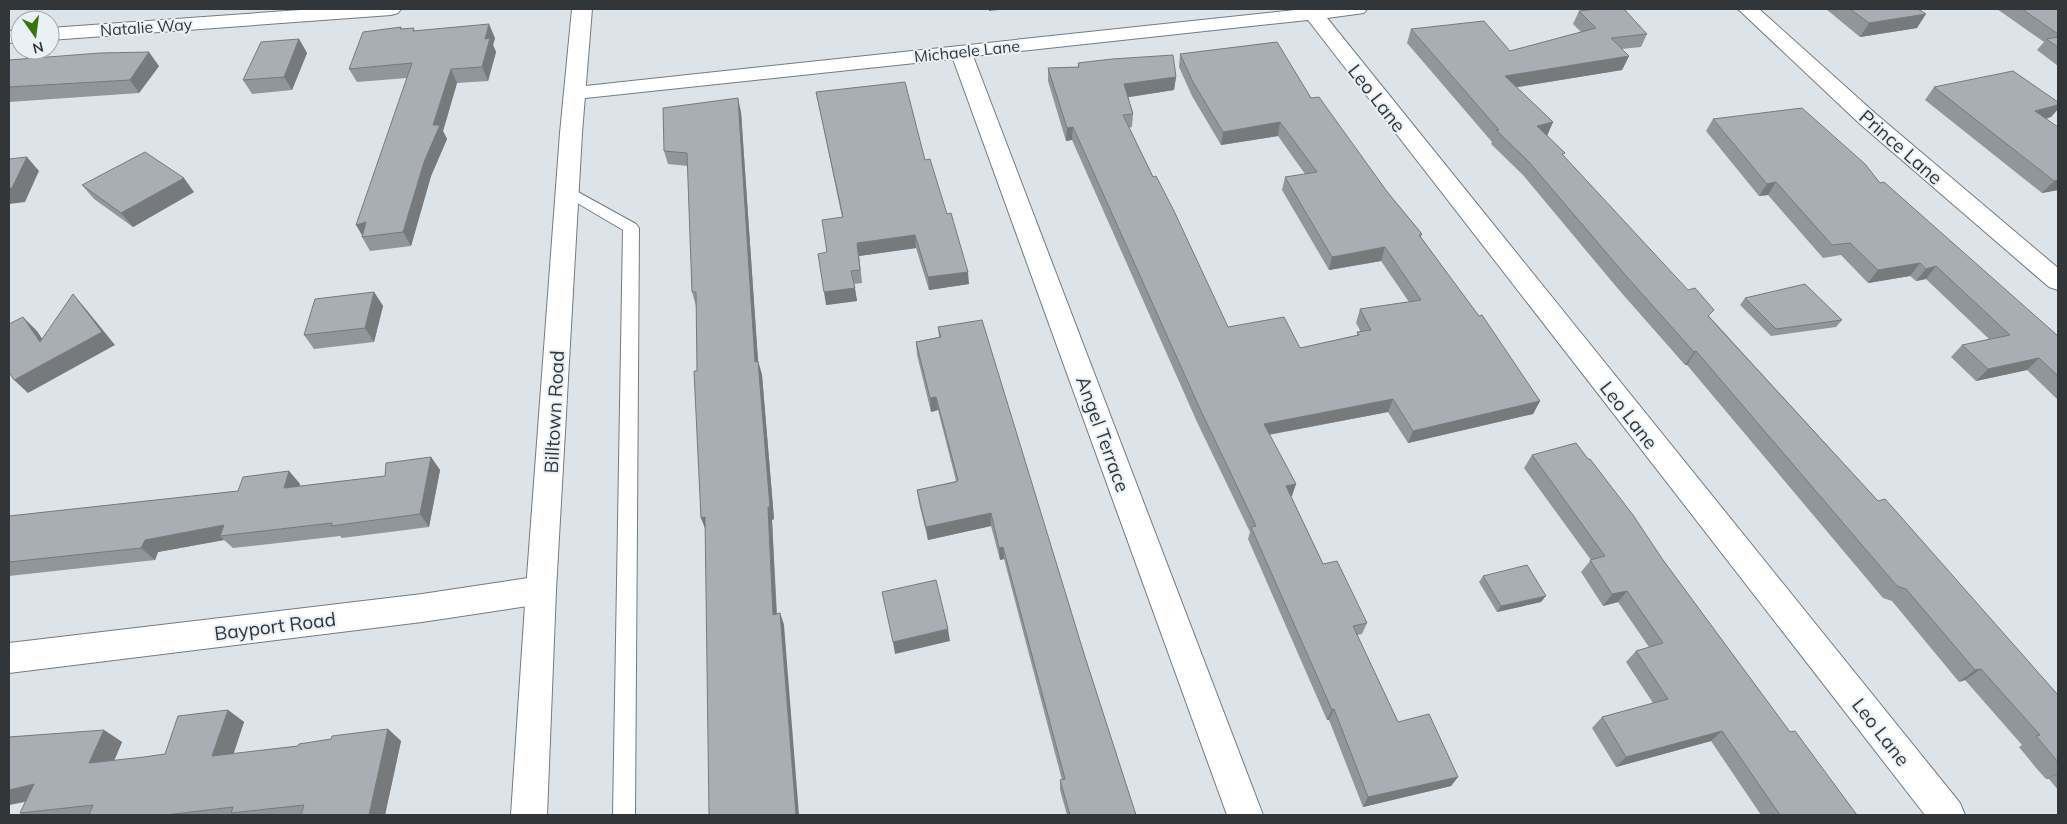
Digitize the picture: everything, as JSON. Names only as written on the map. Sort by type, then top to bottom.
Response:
[{"type":"street","name":"Natalie Way","points":[[60,33],[391,9]]},
{"type":"street","name":"Billtown Road","points":[[528,815],[567,191],[582,9]]},
{"type":"street","name":"Michaele Lane","points":[[576,93],[1357,9]]},
{"type":"street","name":"Prince Lane","points":[[1748,9],[1868,119],[2058,281]]},
{"type":"street","name":"Leo Lane","points":[[1313,14],[1946,815]]},
{"type":"street","name":"Angel Terrace","points":[[962,52],[1245,815]]},
{"type":"street","name":"Bayport Road","points":[[9,658],[422,608],[541,590]]},
{"type":"lane","points":[[567,191],[630,228],[624,815]]},
{"type":"building","points":[[1624,9],[1647,34],[1611,38],[1629,56],[1505,76],[1553,122],[1537,126],[1565,153],[1562,154],[1688,290],[1695,288],[1714,310],[1708,316],[1878,501],[1885,499],[2058,695],[2058,762],[2036,736],[2040,735],[1981,669],[1975,670],[1906,589],[1897,586],[1696,351],[1694,352],[1627,277],[1529,162],[1496,130],[1499,130],[1411,29],[1484,21],[1510,51],[1596,28],[1579,11]]},
{"type":"building","points":[[1850,9],[1918,9],[1926,14],[1869,23]]},
{"type":"building","points":[[2022,9],[2058,9],[2058,34]]},
{"type":"building","points":[[489,24],[485,39],[490,38],[482,67],[451,69],[433,125],[440,125],[424,162],[403,232],[362,237],[366,222],[356,225],[412,63],[349,69],[363,32],[401,27],[400,29],[414,28],[413,31]]},
{"type":"building","points":[[2058,37],[2058,47],[2046,39]]},
{"type":"building","points":[[299,39],[284,77],[243,80],[261,42]]},
{"type":"building","points":[[1277,42],[1311,98],[1319,97],[1388,193],[1422,234],[1419,235],[1479,316],[1482,315],[1540,401],[1413,431],[1393,399],[1264,424],[1296,484],[1286,486],[1323,564],[1337,561],[1367,623],[1353,626],[1398,722],[1429,714],[1458,777],[1368,797],[1334,709],[1332,710],[1251,527],[1256,526],[1200,409],[1073,127],[1067,128],[1048,68],[1079,67],[1078,63],[1112,59],[1173,55],[1176,77],[1124,84],[1133,114],[1123,115],[1153,177],[1156,176],[1174,211],[1228,327],[1284,317],[1300,348],[1359,335],[1357,332],[1371,330],[1360,309],[1421,300],[1385,247],[1332,257],[1285,177],[1317,172],[1280,122],[1223,132],[1193,82],[1180,54]]},
{"type":"building","points":[[149,52],[130,80],[9,87],[9,60],[60,60],[60,56]]},
{"type":"building","points":[[2013,71],[2058,102],[2058,105],[2035,111],[2058,127],[2058,180],[2054,181],[1934,87]]},
{"type":"building","points":[[905,82],[925,160],[930,159],[947,214],[951,213],[968,272],[928,277],[915,235],[857,243],[860,270],[851,271],[855,288],[824,292],[818,254],[827,252],[822,220],[843,217],[816,92]]},
{"type":"building","points":[[738,98],[755,362],[758,361],[770,507],[768,507],[773,615],[780,613],[796,815],[709,815],[705,517],[701,518],[694,371],[697,371],[696,292],[692,292],[687,153],[664,151],[663,108]]},
{"type":"building","points":[[1802,108],[1865,164],[1880,183],[1884,182],[2058,336],[2058,376],[2039,358],[1988,369],[1962,345],[2010,335],[1936,266],[1926,269],[1920,263],[1878,270],[1850,243],[1832,245],[1776,182],[1767,184],[1713,119]]},
{"type":"building","points":[[145,152],[184,178],[121,213],[82,185]]},
{"type":"building","points":[[27,157],[12,188],[9,188],[9,159]]},
{"type":"building","points":[[1805,284],[1842,320],[1776,329],[1745,298]]},
{"type":"building","points":[[374,292],[365,328],[304,335],[315,299]]},
{"type":"building","points":[[73,294],[102,332],[14,380],[9,372],[9,324],[23,317],[40,342]]},
{"type":"building","points":[[982,320],[1085,657],[1136,815],[1070,815],[1060,780],[1065,779],[1003,547],[999,548],[991,513],[926,527],[917,490],[958,480],[936,397],[930,398],[916,342],[941,337],[938,327]]},
{"type":"building","points":[[1576,443],[1633,515],[1663,560],[1790,732],[1795,731],[1857,815],[1780,815],[1722,731],[1626,757],[1602,717],[1668,699],[1636,651],[1663,643],[1627,591],[1612,594],[1590,560],[1605,556],[1532,455]]},
{"type":"building","points":[[431,457],[420,514],[331,526],[332,523],[220,536],[224,525],[145,540],[141,548],[9,562],[9,516],[238,491],[243,477],[289,471],[284,488],[385,476],[386,463]]},
{"type":"building","points":[[1527,565],[1546,596],[1501,606],[1483,576]]},
{"type":"building","points":[[936,580],[948,629],[893,642],[882,592]]},
{"type":"building","points":[[228,710],[212,756],[298,746],[299,744],[331,739],[332,736],[388,729],[369,815],[301,815],[304,805],[231,813],[233,807],[166,815],[89,815],[93,805],[20,813],[34,784],[9,790],[9,737],[104,730],[89,763],[144,757],[165,754],[178,716]]}]
